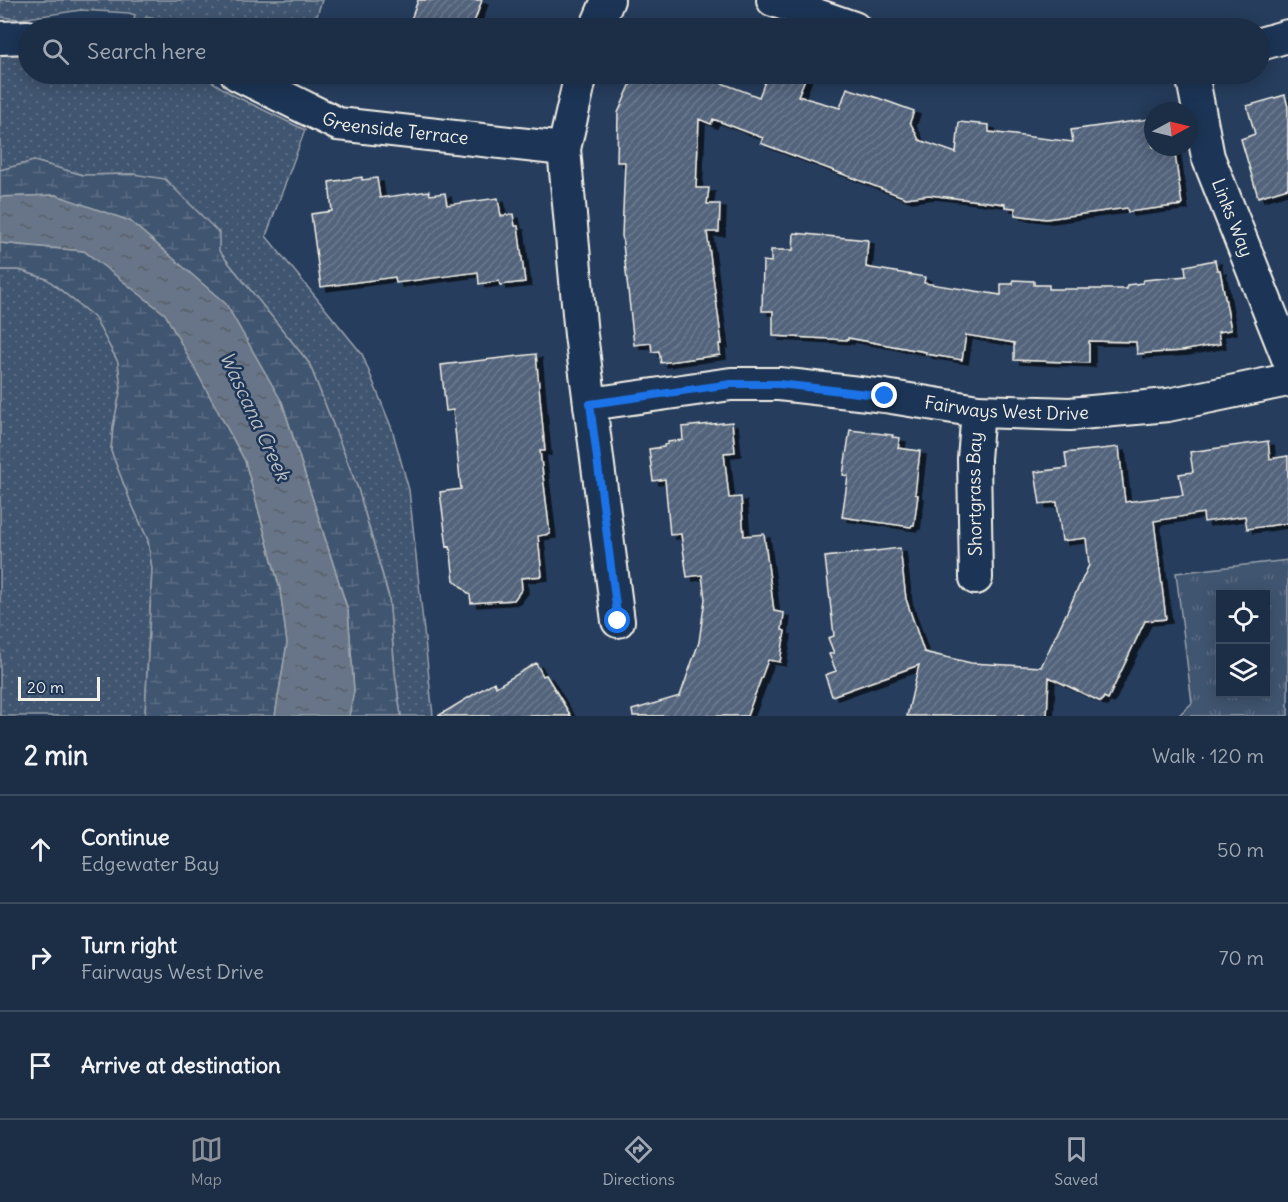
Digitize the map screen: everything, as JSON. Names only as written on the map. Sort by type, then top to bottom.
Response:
[{"type":"street","points":[[600,18],[608,0]]},
{"type":"street","points":[[773,0],[825,18]]},
{"type":"street","points":[[1270,41],[1288,36]]},
{"type":"street","points":[[0,38],[18,37]]},
{"type":"street","name":"Greenside Terrace","points":[[257,84],[338,124],[564,149]]},
{"type":"street","points":[[579,84],[564,149],[581,335],[618,621]]},
{"type":"street","name":"Links Way","points":[[1194,84],[1208,158],[1288,358]]},
{"type":"street","name":"Fairways West Drive","points":[[590,404],[731,384],[779,384],[885,396],[978,411],[1070,414],[1168,405],[1288,380]]},
{"type":"street","name":"Shortgrass Bay","points":[[976,578],[974,459],[978,411]]},
{"type":"green space","points":[[0,0],[322,0],[316,18],[134,18],[135,15],[129,13],[81,10],[18,19],[0,17]]},
{"type":"green space","points":[[0,55],[18,55],[18,84],[216,84],[233,95],[305,130],[266,236],[362,354],[392,429],[409,490],[433,716],[401,716],[389,597],[358,489],[309,363],[219,251],[133,174],[83,175],[34,161],[0,170]]},
{"type":"green space","points":[[34,161],[83,175],[133,174],[165,179],[219,233],[219,251],[309,363],[358,489],[389,598],[401,716],[349,716],[354,691],[348,611],[282,402],[56,195],[0,197],[0,170]]},
{"type":"green space","points":[[0,243],[84,251],[165,313],[245,461],[280,589],[287,643],[275,716],[145,716],[152,569],[148,540],[111,451],[121,388],[118,362],[94,317],[47,279],[19,270],[0,270]]},
{"type":"green space","points":[[0,270],[19,270],[47,279],[94,317],[118,362],[121,388],[111,451],[148,540],[152,569],[145,716],[0,716]]},
{"type":"green space","points":[[1288,560],[1288,716],[1178,716],[1192,703],[1176,573]]},
{"type":"water","name":"Wascana Creek","points":[[56,195],[130,221],[226,304],[282,402],[348,611],[354,691],[349,716],[275,716],[287,643],[280,589],[245,461],[165,314],[84,251],[0,243],[0,197]]},
{"type":"building","points":[[418,0],[482,0],[476,18],[412,18]]},
{"type":"building","points":[[631,84],[725,84],[759,97],[764,84],[803,84],[798,96],[840,108],[847,88],[914,111],[910,122],[919,140],[956,153],[959,122],[989,125],[989,132],[1073,142],[1071,130],[1144,120],[1144,156],[1175,156],[1182,205],[1128,212],[1127,208],[1046,219],[1015,215],[1015,208],[1005,207],[1005,204],[929,195],[906,198],[763,144],[761,143],[763,138],[713,119],[711,124],[699,119],[696,188],[709,188],[707,204],[720,204],[719,232],[707,232],[722,344],[719,344],[720,355],[661,363],[659,351],[652,352],[651,343],[634,345],[622,235],[625,162],[617,162],[618,113]]},
{"type":"building","points":[[1285,95],[1288,107],[1288,188],[1258,197],[1241,139],[1255,134],[1247,106]]},
{"type":"building","points":[[362,177],[362,180],[377,178],[380,198],[429,191],[430,195],[445,193],[447,205],[498,198],[501,216],[513,214],[515,226],[518,226],[525,282],[500,285],[499,281],[479,284],[478,272],[396,283],[395,277],[321,287],[311,214],[332,211],[329,182]]},
{"type":"building","points":[[794,233],[868,240],[866,267],[925,277],[924,283],[1001,295],[1001,284],[1013,284],[1013,280],[1034,281],[1034,285],[1049,285],[1049,289],[1127,289],[1127,285],[1142,283],[1144,280],[1186,276],[1185,266],[1215,260],[1217,270],[1220,270],[1231,330],[1218,332],[1220,344],[1182,351],[1137,354],[1136,342],[1089,341],[1089,363],[1014,360],[1014,343],[966,335],[962,360],[848,338],[848,340],[773,336],[773,311],[762,311],[763,261],[771,262],[771,250],[793,250]]},
{"type":"building","points":[[536,354],[545,451],[540,451],[550,534],[538,536],[542,576],[521,578],[522,589],[514,600],[471,603],[470,595],[454,580],[440,492],[461,489],[453,410],[446,411],[441,365]]},
{"type":"building","points":[[732,422],[735,452],[724,453],[729,498],[741,497],[744,536],[764,534],[774,611],[784,613],[782,630],[785,631],[780,662],[768,660],[747,716],[633,716],[632,710],[680,696],[699,642],[705,599],[702,575],[687,577],[681,534],[670,535],[665,479],[653,481],[649,449],[664,447],[668,442],[683,440],[682,427]]},
{"type":"building","points":[[850,430],[893,435],[892,437],[900,438],[898,448],[920,451],[915,494],[918,495],[914,525],[911,527],[842,517],[848,476],[843,475]]},
{"type":"building","points":[[1268,441],[1270,459],[1288,456],[1288,523],[1247,529],[1245,516],[1204,522],[1203,513],[1154,521],[1166,619],[1145,621],[1108,699],[1104,697],[1101,702],[1049,677],[1047,716],[907,716],[919,665],[832,696],[825,675],[836,671],[829,654],[834,653],[828,638],[834,636],[825,557],[900,548],[906,599],[924,652],[971,663],[1041,667],[1089,565],[1086,538],[1062,541],[1057,502],[1040,504],[1035,472],[1067,468],[1065,453],[1119,447],[1125,502],[1183,495],[1179,474],[1193,472],[1190,452]]},
{"type":"building","points":[[536,663],[571,716],[438,716],[494,682],[496,687]]},
{"type":"route","points":[[618,621],[590,404],[731,384],[779,384],[885,396]]}]
